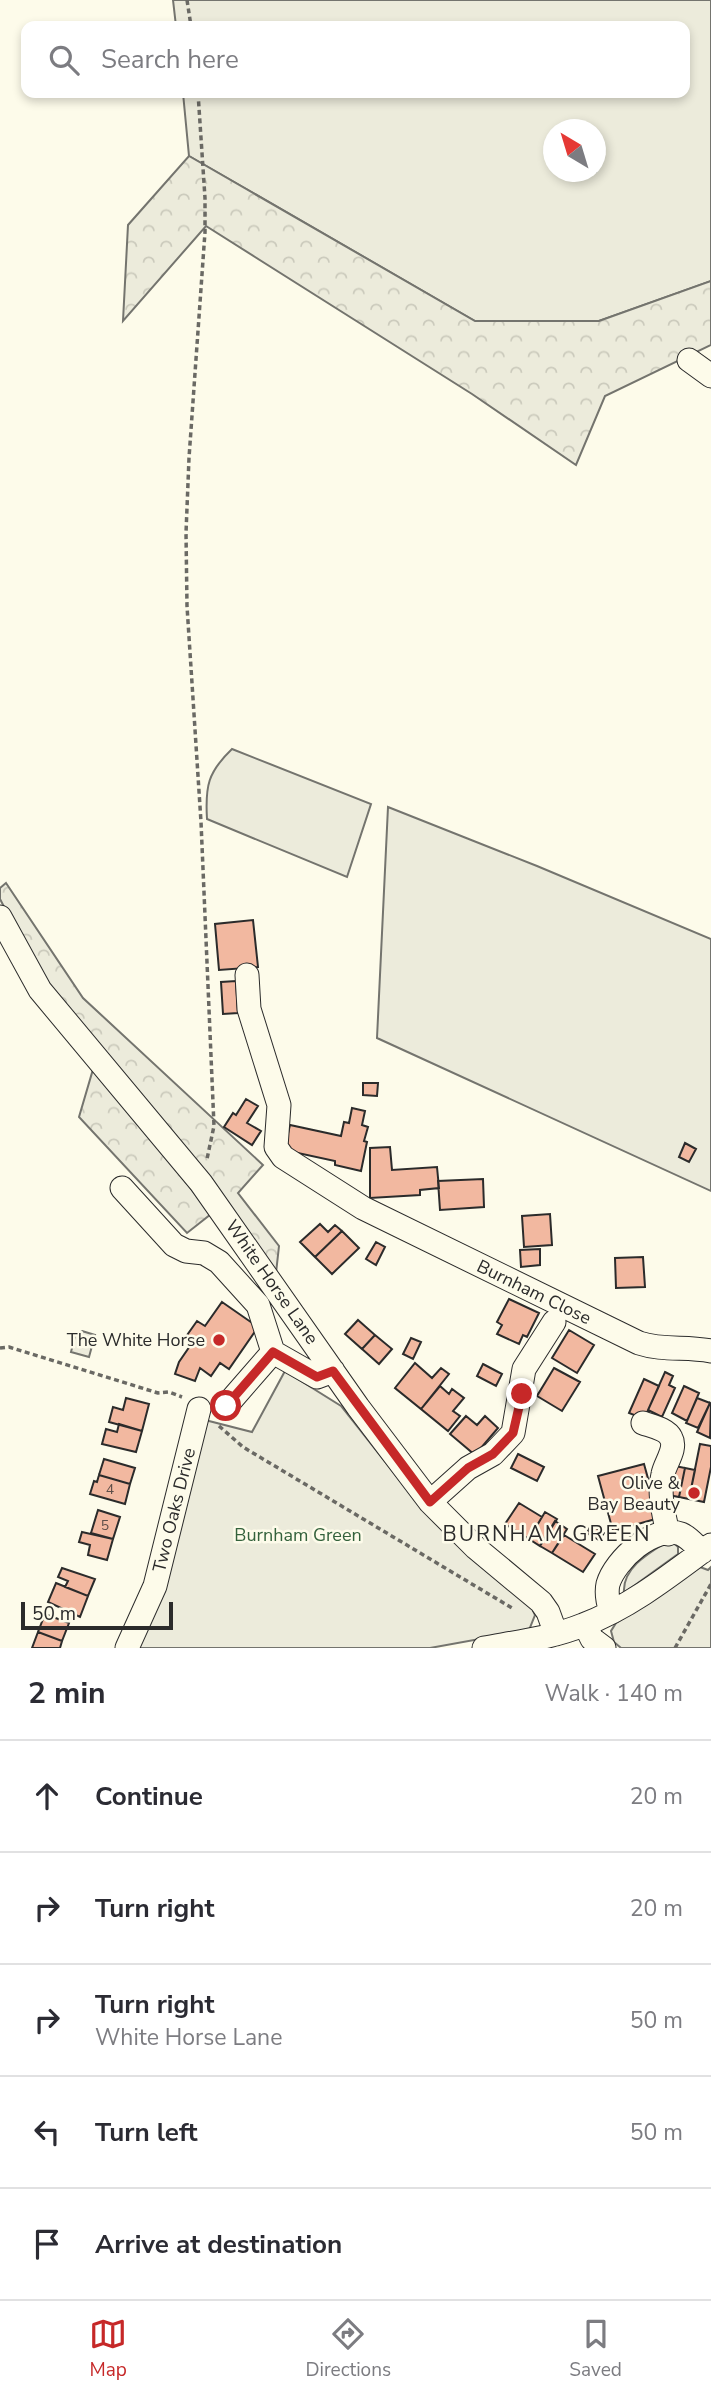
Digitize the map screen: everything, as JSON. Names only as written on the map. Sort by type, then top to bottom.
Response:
[{"type":"street","points":[[689,360],[711,376]]},
{"type":"street","name":"White Horse Lane","points":[[0,917],[40,990],[201,1183],[333,1371],[430,1502],[475,1548],[541,1602],[569,1634],[592,1639],[604,1648]]},
{"type":"street","name":"Burnham Close","points":[[247,975],[249,1009],[279,1105],[276,1147],[283,1157],[363,1208],[639,1343],[665,1349],[711,1350]]},
{"type":"street","points":[[122,1188],[174,1245],[186,1251],[204,1253],[219,1262],[258,1305],[273,1352],[317,1377],[333,1371]]},
{"type":"street","points":[[430,1502],[468,1468],[493,1454],[513,1433],[524,1369],[554,1322]]},
{"type":"street","points":[[226,1406],[273,1352]]},
{"type":"street","name":"Two Oaks Drive","points":[[127,1648],[155,1586],[199,1409]]},
{"type":"street","points":[[643,1423],[668,1433],[673,1440],[663,1473],[661,1494],[668,1534]]},
{"type":"street","points":[[484,1648],[569,1634],[611,1612],[706,1549],[678,1533],[644,1542],[622,1560],[608,1584],[611,1612]]},
{"type":"path","points":[[187,0],[190,21]]},
{"type":"path","points":[[198,98],[205,232],[186,533],[190,685],[201,822],[214,1126],[201,1183]]},
{"type":"path","points":[[0,1348],[9,1347],[189,1400],[243,1447],[520,1612]]},
{"type":"path","points":[[675,1648],[711,1584]]},
{"type":"green space","points":[[173,0],[711,0],[711,281],[599,321],[475,321],[189,156],[183,98],[690,98],[690,21],[175,21]]},
{"type":"green space","points":[[189,156],[475,321],[599,321],[711,281],[711,345],[605,396],[576,465],[472,394],[206,226],[123,321],[128,225]]},
{"type":"green space","points":[[232,749],[371,804],[347,877],[207,819],[210,780],[218,765]]},
{"type":"green space","points":[[388,807],[711,939],[711,1191],[377,1038]]},
{"type":"green space","points":[[6,883],[83,998],[263,1165],[238,1193],[279,1246],[276,1273],[44,984],[0,899],[0,888]]},
{"type":"green space","points":[[94,1066],[211,1214],[187,1233],[79,1117]]},
{"type":"green space","points":[[82,1331],[95,1335],[89,1357],[71,1352],[75,1336]]},
{"type":"green space","name":"Burnham Green","points":[[285,1371],[341,1406],[425,1512],[531,1606],[535,1615],[529,1630],[430,1648],[135,1648],[205,1420],[252,1432]]},
{"type":"green space","points":[[665,1543],[674,1543],[678,1547],[678,1554],[624,1593],[624,1584],[631,1570]]},
{"type":"green space","points":[[700,1567],[708,1570],[711,1567],[711,1648],[621,1648],[614,1642],[611,1631],[616,1623]]},
{"type":"building","points":[[253,920],[258,967],[219,970],[215,924]]},
{"type":"building","points":[[236,981],[238,1013],[223,1014],[221,982]]},
{"type":"building","points":[[363,1083],[378,1083],[377,1096],[363,1095]]},
{"type":"building","points":[[246,1099],[258,1106],[247,1123],[261,1131],[252,1145],[224,1127]]},
{"type":"building","points":[[352,1108],[365,1111],[362,1125],[368,1127],[361,1171],[335,1165],[335,1161],[284,1150],[290,1125],[341,1136],[344,1122],[349,1123]]},
{"type":"building","points":[[685,1143],[696,1149],[689,1162],[679,1157]]},
{"type":"building","points":[[390,1147],[392,1170],[437,1167],[439,1188],[420,1190],[420,1195],[370,1198],[370,1148]]},
{"type":"building","points":[[483,1179],[484,1207],[440,1210],[438,1181]]},
{"type":"building","points":[[550,1214],[552,1245],[524,1247],[522,1216]]},
{"type":"building","points":[[320,1224],[328,1232],[335,1225],[342,1231],[315,1257],[300,1242]]},
{"type":"building","points":[[342,1231],[359,1248],[332,1274],[315,1257]]},
{"type":"building","points":[[376,1242],[385,1247],[376,1265],[366,1259]]},
{"type":"building","points":[[540,1249],[540,1265],[521,1267],[520,1250]]},
{"type":"building","points":[[643,1257],[645,1287],[616,1288],[615,1258]]},
{"type":"building","points":[[509,1299],[539,1313],[527,1337],[523,1335],[519,1344],[497,1334],[502,1325],[497,1322]]},
{"type":"building","name":"The White Horse","points":[[222,1302],[258,1327],[229,1369],[220,1363],[211,1376],[200,1368],[195,1381],[175,1374],[179,1362],[192,1343],[185,1338],[197,1321],[205,1326]]},
{"type":"building","points":[[358,1320],[375,1335],[362,1349],[345,1334]]},
{"type":"building","points":[[569,1330],[594,1345],[577,1373],[552,1358]]},
{"type":"building","points":[[375,1335],[392,1349],[379,1364],[362,1349]]},
{"type":"building","points":[[411,1338],[421,1342],[413,1359],[403,1354]]},
{"type":"building","points":[[415,1363],[432,1378],[441,1368],[449,1374],[421,1409],[395,1388]]},
{"type":"building","points":[[483,1364],[502,1374],[496,1386],[477,1376]]},
{"type":"building","points":[[554,1368],[580,1382],[562,1411],[537,1396]]},
{"type":"building","points":[[665,1372],[673,1376],[669,1385],[675,1388],[662,1417],[648,1410]]},
{"type":"building","points":[[644,1379],[659,1386],[644,1419],[629,1413]]},
{"type":"building","points":[[440,1386],[449,1394],[452,1389],[464,1398],[453,1411],[460,1416],[448,1431],[421,1409]]},
{"type":"building","points":[[684,1386],[699,1393],[687,1421],[672,1413]]},
{"type":"building","points":[[126,1398],[149,1404],[142,1431],[109,1422],[113,1407],[123,1410]]},
{"type":"building","points":[[697,1398],[710,1403],[698,1428],[686,1423]]},
{"type":"building","points":[[711,1404],[710,1438],[697,1432]]},
{"type":"building","points":[[466,1416],[477,1425],[485,1416],[498,1428],[475,1455],[450,1434]]},
{"type":"building","points":[[119,1424],[142,1431],[136,1452],[102,1444],[106,1429],[117,1432]]},
{"type":"building","points":[[700,1444],[711,1446],[711,1467],[704,1502],[689,1499]]},
{"type":"building","points":[[518,1454],[544,1467],[537,1481],[511,1468]]},
{"type":"building","points":[[104,1459],[135,1468],[130,1484],[99,1475]]},
{"type":"building","points":[[644,1464],[659,1518],[613,1531],[598,1476]]},
{"type":"building","points":[[675,1466],[685,1468],[679,1497],[663,1494]]},
{"type":"building","points":[[685,1468],[695,1470],[689,1499],[679,1497]]},
{"type":"building","points":[[99,1475],[130,1484],[125,1504],[90,1494]]},
{"type":"building","points":[[519,1503],[542,1517],[529,1539],[505,1524]]},
{"type":"building","points":[[98,1510],[120,1517],[113,1539],[91,1533]]},
{"type":"building","points":[[545,1512],[557,1519],[540,1546],[529,1539]]},
{"type":"building","points":[[555,1521],[567,1529],[552,1553],[540,1546]]},
{"type":"building","points":[[591,1525],[604,1533],[599,1540],[587,1533]]},
{"type":"building","points":[[82,1532],[113,1539],[107,1560],[88,1555],[90,1545],[79,1542]]},
{"type":"building","points":[[564,1535],[595,1554],[583,1572],[552,1553]]},
{"type":"building","points":[[62,1568],[95,1579],[88,1596],[65,1587],[68,1581],[58,1577]]},
{"type":"building","points":[[56,1583],[88,1596],[80,1617],[48,1602]]},
{"type":"building","points":[[45,1614],[69,1623],[62,1641],[38,1632]]},
{"type":"building","points":[[38,1632],[62,1641],[60,1648],[32,1648]]},
{"type":"place","name":"The White Horse","points":[[219,1340]]},
{"type":"place","name":"Olive & Bay Beauty","points":[[694,1493]]},
{"type":"district","name":"BURNHAM GREEN","points":[[547,1534]]},
{"type":"route","points":[[226,1406],[273,1352],[317,1377],[333,1371],[430,1502],[468,1468],[493,1454],[513,1433],[522,1394]]}]
